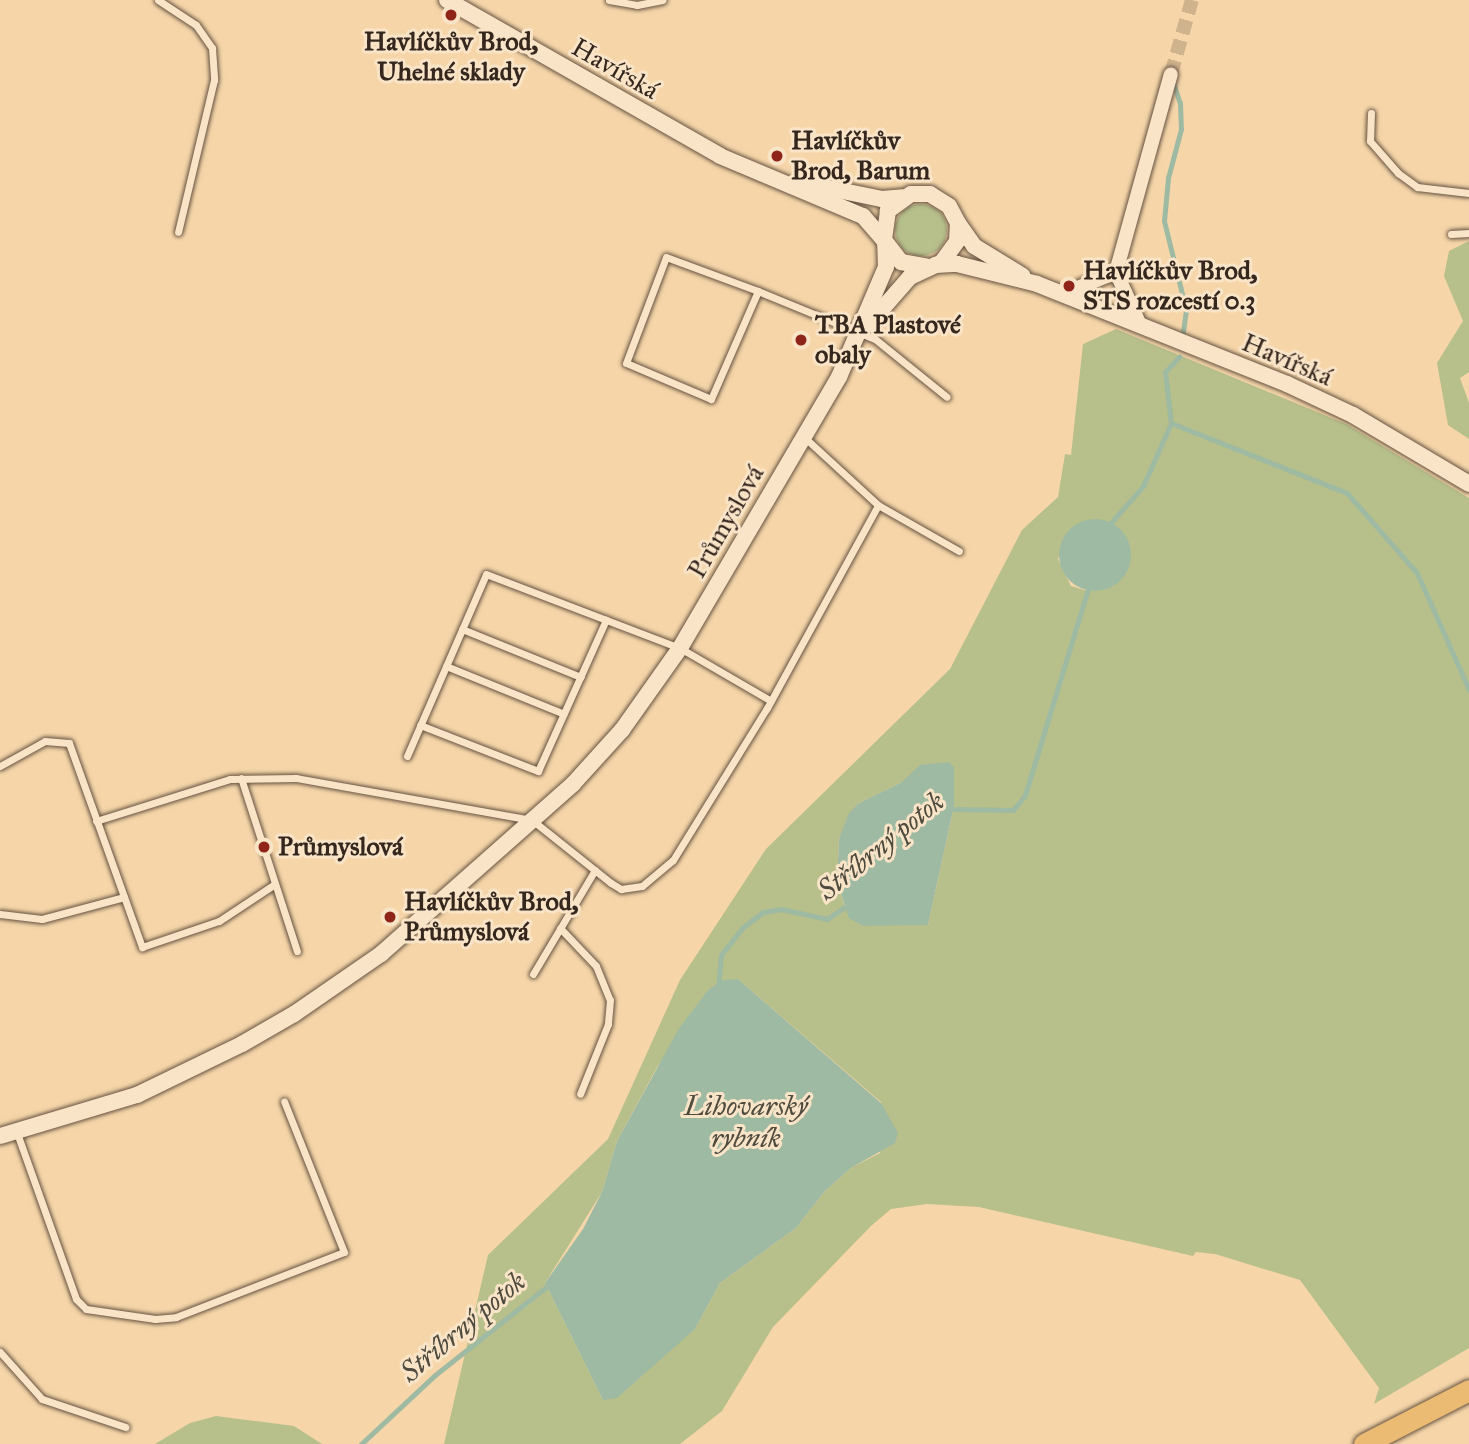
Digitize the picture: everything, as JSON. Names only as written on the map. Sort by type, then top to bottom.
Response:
[{"type":"main road","points":[[1364,1444],[1469,1390]]},
{"type":"street","name":"Havířská","points":[[455,2],[692,141],[761,174],[863,216],[901,262],[932,266],[957,264],[1037,284],[1063,294],[1353,415],[1469,484]]},
{"type":"street","points":[[1140,325],[1115,272],[1171,74]]},
{"type":"street","name":"Havířská","points":[[761,174],[882,199],[923,192],[937,196],[949,206],[974,246],[1037,284]]},
{"type":"street","points":[[885,242],[886,215],[904,196]]},
{"type":"street","points":[[932,266],[954,248],[958,223]]},
{"type":"street","name":"Průmyslová","points":[[0,1136],[17,1133],[137,1094],[242,1044],[293,1014],[381,954],[532,820],[622,730],[680,648],[804,436],[860,333],[886,267],[885,242]]},
{"type":"street","name":"Průmyslová","points":[[860,333],[910,277],[932,266]]},
{"type":"street","points":[[1063,294],[1115,272]]},
{"type":"lane","points":[[158,0],[196,25],[212,48],[214,69],[178,232]]},
{"type":"lane","points":[[609,0],[637,5],[663,0]]},
{"type":"lane","points":[[1371,113],[1370,141],[1398,173],[1417,187],[1469,193]]},
{"type":"lane","points":[[1451,234],[1469,233]]},
{"type":"lane","points":[[758,291],[711,399],[626,363],[666,257],[758,291],[860,333],[947,397]]},
{"type":"lane","points":[[804,436],[878,505],[959,551]]},
{"type":"lane","points":[[96,821],[241,778],[296,778],[532,820],[621,889],[632,890],[673,860],[771,701],[878,505]]},
{"type":"lane","points":[[407,756],[486,574],[680,648],[771,701]]},
{"type":"lane","points":[[420,725],[538,771],[606,620]]},
{"type":"lane","points":[[462,629],[580,677]]},
{"type":"lane","points":[[446,666],[564,715]]},
{"type":"lane","points":[[0,766],[45,741],[69,743],[142,947],[219,921],[275,884]]},
{"type":"lane","points":[[241,778],[297,951]]},
{"type":"lane","points":[[533,974],[595,870]]},
{"type":"lane","points":[[0,914],[42,919],[62,917],[124,897]]},
{"type":"lane","points":[[561,928],[596,966],[610,1000],[608,1024],[580,1094]]},
{"type":"lane","points":[[17,1133],[76,1299],[86,1308],[122,1317],[176,1317],[344,1251],[284,1101]]},
{"type":"lane","points":[[0,1352],[42,1399],[125,1427]]},
{"type":"shaded area","points":[[921,204],[931,206],[939,212],[945,220],[945,240],[939,248],[931,254],[921,256],[911,254],[903,248],[897,240],[895,230],[897,220],[903,212],[911,206]]},
{"type":"shaded area","points":[[1469,241],[1469,372],[1460,378],[1469,403],[1469,439],[1448,425],[1437,363],[1463,321],[1444,276],[1449,251]]},
{"type":"shaded area","points":[[1116,329],[1346,424],[1469,498],[1469,1348],[1374,1404],[1379,1388],[1300,1280],[1215,1254],[1196,1252],[1193,1256],[979,1207],[927,1204],[891,1209],[871,1226],[773,1327],[722,1411],[680,1444],[444,1444],[488,1255],[608,1139],[680,980],[766,849],[950,669],[1022,530],[1058,497],[1065,454],[1071,455],[1083,344]],"holes":[[[1067,537],[1107,587],[1088,591],[1071,586],[1058,559]],[[902,782],[954,806],[928,925],[885,925],[845,907],[837,882],[839,839],[859,803]],[[738,979],[881,1102],[880,1153],[851,1168],[825,1191],[796,1228],[720,1283],[695,1329],[603,1400],[545,1283],[602,1192],[617,1141],[656,1069],[708,990]]]},
{"type":"shaded area","points":[[216,1416],[294,1426],[322,1444],[155,1444],[190,1423]]},
{"type":"water","points":[[1095,519],[1115,525],[1125,535],[1131,555],[1125,575],[1115,585],[1095,591],[1075,585],[1065,575],[1059,555],[1065,535],[1075,525]]},
{"type":"water","points":[[949,762],[954,767],[954,806],[928,925],[863,926],[849,918],[837,882],[839,839],[849,813],[859,803],[902,782],[920,765]]},
{"type":"water","name":"Lihovarský rybník","points":[[738,979],[881,1103],[898,1133],[895,1143],[851,1168],[825,1191],[796,1228],[720,1283],[695,1329],[617,1398],[603,1400],[545,1283],[583,1229],[602,1192],[617,1141],[678,1030],[708,990],[723,980]]},
{"type":"waterway","name":"Stříbrný potok","points":[[1172,80],[1180,103],[1181,129],[1168,178],[1164,221],[1186,310],[1182,337]]},
{"type":"waterway","name":"Stříbrný potok","points":[[1108,526],[1143,486],[1171,423],[1165,372],[1179,357]]},
{"type":"waterway","points":[[1171,423],[1347,493],[1417,573],[1469,690]]},
{"type":"waterway","name":"Stříbrný potok","points":[[951,809],[1013,810],[1025,795],[1089,586]]},
{"type":"waterway","name":"Stříbrný potok","points":[[718,989],[721,955],[742,928],[763,912],[781,909],[827,919],[849,904]]},
{"type":"waterway","name":"Stříbrný potok","points":[[361,1444],[435,1375],[550,1284]]},
{"type":"tunnel","points":[[1171,74],[1192,0]]},
{"type":"place","name":"Havlíčkův Brod, Uhelné sklady","points":[[451,15]]},
{"type":"place","name":"Havlíčkův Brod, Barum","points":[[777,156]]},
{"type":"place","name":"Havlíčkův Brod, STS rozcestí 0.3","points":[[1069,286]]},
{"type":"place","name":"TBA Plastové obaly","points":[[801,340]]},
{"type":"place","name":"Průmyslová","points":[[264,847]]},
{"type":"place","name":"Havlíčkův Brod, Průmyslová","points":[[390,917]]}]
